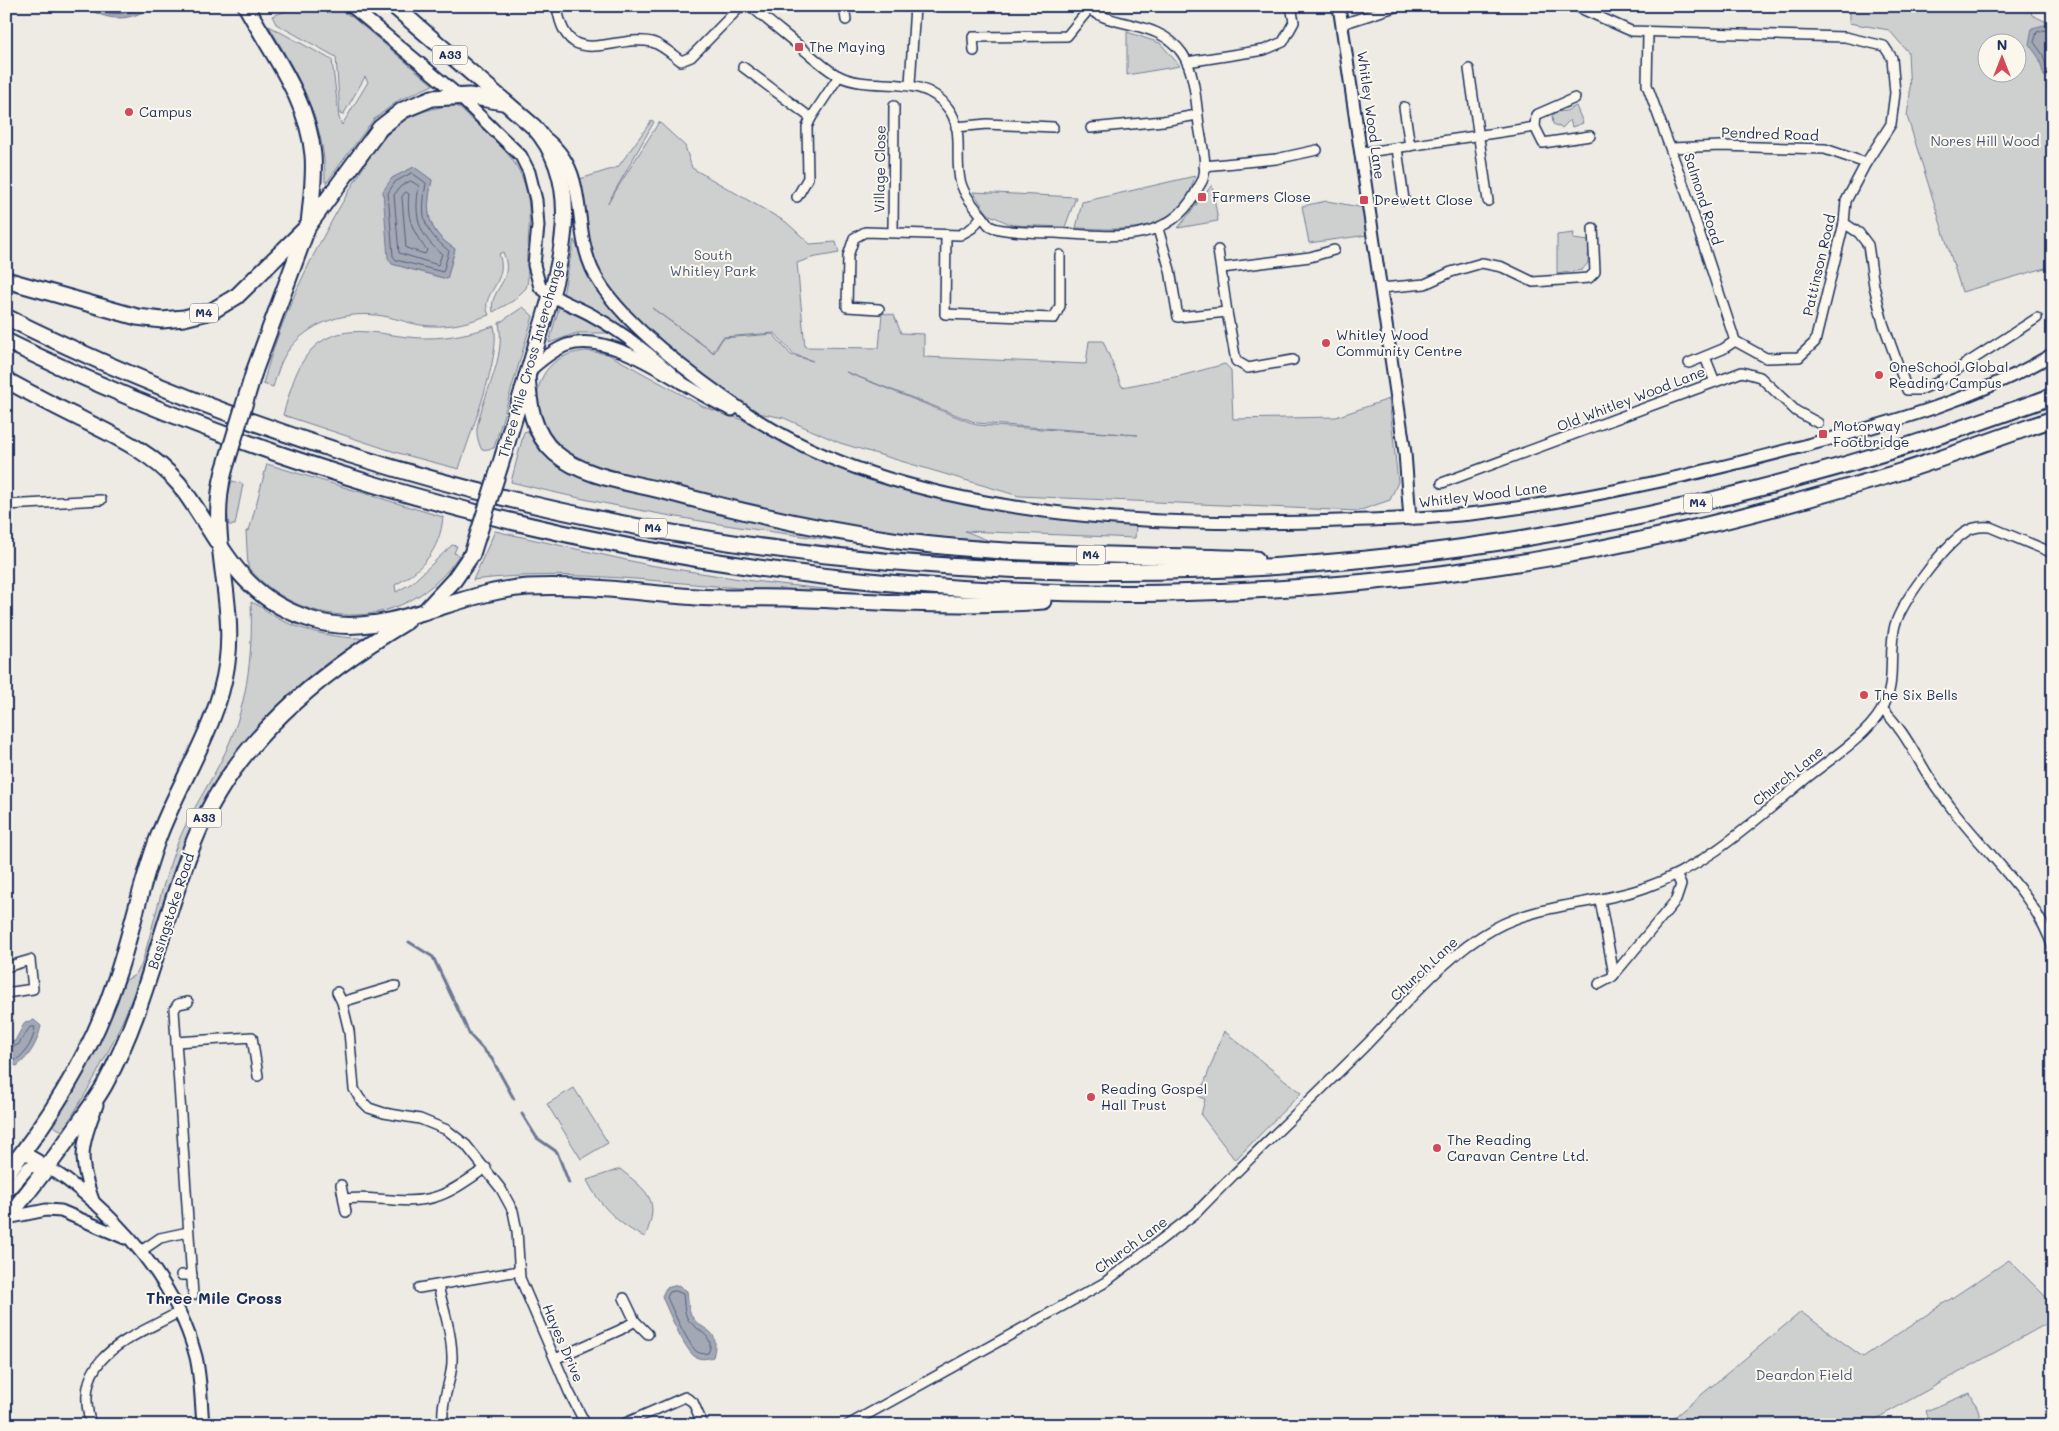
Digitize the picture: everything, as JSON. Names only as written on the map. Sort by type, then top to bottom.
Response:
[{"type":"highway","points":[[221,546],[217,511],[224,471],[254,372],[308,226],[313,167],[306,119],[280,64],[246,6]]},
{"type":"highway","name":"A33","points":[[394,6],[507,102]]},
{"type":"highway","points":[[308,226],[387,121],[402,110],[424,100],[459,96],[507,102]]},
{"type":"highway","name":"Three Mile Cross Interchange","points":[[424,611],[454,580],[472,554],[560,264],[564,208],[556,167],[541,134],[507,102]]},
{"type":"highway","name":"M4","points":[[6,280],[137,317],[162,320],[192,317],[212,311],[237,296],[308,226]]},
{"type":"highway","name":"M4","points":[[6,317],[98,359],[283,431],[411,472],[602,519],[715,539],[803,552],[950,566],[1114,572],[1234,569],[1332,562],[1515,540],[1675,509],[1838,468],[1976,424],[2053,396]]},
{"type":"highway","name":"M4","points":[[6,341],[91,381],[276,453],[444,505],[504,520],[590,539],[794,572],[1050,594],[1239,591],[1346,584],[1460,571],[1554,557],[1670,534],[1784,506],[1898,473],[2053,419]]},
{"type":"highway","name":"M4","points":[[528,373],[530,404],[537,428],[547,445],[564,460],[592,472],[718,506],[900,541],[1068,554],[1332,562]]},
{"type":"highway","points":[[6,380],[117,436],[148,455],[168,472],[178,484],[236,570],[254,589],[281,608],[310,620],[332,625],[362,626],[424,611]]},
{"type":"highway","name":"A33","points":[[6,1174],[44,1124],[72,1077],[100,1018],[117,977],[155,845],[174,799],[214,718],[222,690],[228,648],[228,609],[221,546]]},
{"type":"highway","name":"M4","points":[[424,611],[494,591],[546,586],[605,588],[711,598],[1010,604],[1112,594]]},
{"type":"highway","name":"Basingstoke Road","points":[[49,1166],[104,1085],[139,1005],[195,839],[224,783],[273,722],[315,683],[359,651],[424,611]]},
{"type":"highway","name":"A33","points":[[7,1218],[49,1166]]},
{"type":"main road","points":[[351,6],[459,96],[516,150],[526,163],[532,181],[537,209],[534,265],[538,284],[551,295],[594,316],[625,336],[682,383]]},
{"type":"main road","name":"Whitley Wood Lane","points":[[1339,6],[1405,453],[1410,519],[1453,516],[1550,503],[1654,483],[1762,458],[1875,426],[1959,399],[2000,382],[2053,354]]},
{"type":"main road","points":[[541,134],[563,153],[571,170],[578,191],[586,252],[593,270],[607,294],[625,315],[685,367],[753,418]]},
{"type":"main road","points":[[528,373],[565,346],[592,342],[612,346],[708,398],[753,418],[805,445],[892,479],[965,497],[1036,509],[1101,516],[1196,522],[1300,523],[1410,519]]},
{"type":"main road","points":[[94,1204],[85,1179],[82,1148],[104,1085]]},
{"type":"main road","points":[[23,1152],[49,1166],[94,1204],[141,1251],[162,1280],[179,1312],[196,1356],[203,1425]]},
{"type":"main road","points":[[6,1193],[29,1167],[49,1166]]},
{"type":"main road","points":[[7,1218],[46,1210],[61,1211],[129,1240]]},
{"type":"street","points":[[557,6],[559,19],[568,36],[588,48],[652,42],[681,61],[691,57],[741,6]]},
{"type":"street","points":[[753,6],[754,9],[839,76],[858,82],[910,84],[932,94],[948,108],[959,139],[958,173],[962,189],[973,207],[990,226],[1026,232],[1137,234],[1158,229],[1176,219],[1188,206],[1203,180],[1204,166],[1198,115],[1187,62],[1181,52],[1166,37],[1087,8],[1067,36],[974,36],[974,51]]},
{"type":"street","points":[[844,6],[846,20]]},
{"type":"street","points":[[910,84],[914,6]]},
{"type":"street","points":[[1187,62],[1264,50],[1283,42],[1294,22],[1291,6]]},
{"type":"street","points":[[1342,24],[1398,6]]},
{"type":"street","name":"Pattinson Road","points":[[1575,6],[1631,31],[1648,33],[1845,37],[1884,46],[1892,58],[1894,93],[1891,124],[1866,163],[1846,201],[1844,223],[1814,342],[1799,358],[1766,358],[1735,341]]},
{"type":"street","name":"Salmond Road","points":[[1648,33],[1647,86],[1671,148],[1735,341]]},
{"type":"street","points":[[743,67],[811,118]]},
{"type":"street","points":[[1469,69],[1488,201]]},
{"type":"street","points":[[797,197],[808,178],[807,127],[839,76]]},
{"type":"street","points":[[1575,98],[1536,115],[1535,127],[1543,143],[1590,136]]},
{"type":"street","name":"Village Close","points":[[893,232],[894,106]]},
{"type":"street","points":[[1404,107],[1410,146]]},
{"type":"street","points":[[1091,128],[1163,121],[1198,115]]},
{"type":"street","points":[[956,127],[987,124],[1053,127]]},
{"type":"street","points":[[1361,153],[1535,127]]},
{"type":"street","name":"Pendred Road","points":[[1671,148],[1722,146],[1825,149],[1866,163]]},
{"type":"street","points":[[1396,148],[1404,200]]},
{"type":"street","points":[[1204,166],[1276,159],[1316,150]]},
{"type":"street","points":[[879,309],[847,307],[848,256],[854,238],[865,232],[960,235],[972,228],[982,216]]},
{"type":"street","points":[[1844,223],[1859,233],[1868,245],[1874,286],[1886,332],[1907,390],[1920,390],[1936,383],[2037,318]]},
{"type":"street","points":[[1381,288],[1425,284],[1451,272],[1482,264],[1502,267],[1533,282],[1589,278],[1596,272],[1594,228]]},
{"type":"street","points":[[1158,229],[1170,270],[1178,317],[1227,312]]},
{"type":"street","points":[[946,235],[946,314],[1054,318],[1060,306],[1060,255]]},
{"type":"street","points":[[1218,250],[1236,361],[1248,368],[1293,360]]},
{"type":"street","points":[[1222,268],[1310,257],[1334,250]]},
{"type":"street","points":[[1689,363],[1735,341]]},
{"type":"street","points":[[1705,357],[1714,382]]},
{"type":"street","name":"Old Whitley Wood Lane","points":[[1442,483],[1742,372],[1760,377],[1796,411],[1818,423]]},
{"type":"street","points":[[6,505],[101,500]]},
{"type":"street","points":[[2053,553],[1990,527],[1973,528],[1959,537],[1918,585],[1896,625],[1890,691],[1882,709],[1905,734],[1927,774],[1965,826],[2012,878],[2031,906],[2053,948]]},
{"type":"street","name":"Church Lane","points":[[848,1425],[1104,1282],[1164,1239],[1196,1213],[1420,989],[1468,945],[1509,922],[1539,912],[1643,889],[1677,876],[1710,856],[1733,839],[1859,736],[1882,709]]},
{"type":"street","points":[[1599,984],[1614,975],[1676,900],[1681,885],[1677,876]]},
{"type":"street","points":[[1600,900],[1614,975]]},
{"type":"street","points":[[6,967],[30,960],[33,988],[6,993]]},
{"type":"street","points":[[342,1002],[394,986]]},
{"type":"street","name":"Hayes Drive","points":[[337,992],[342,1002],[349,1031],[354,1088],[360,1099],[369,1108],[384,1113],[420,1119],[447,1130],[466,1145],[486,1168],[513,1211],[518,1231],[519,1271],[569,1392],[586,1425]]},
{"type":"street","points":[[188,1002],[178,1004],[174,1010],[193,1295]]},
{"type":"street","points":[[176,1042],[252,1038],[258,1076]]},
{"type":"street","points":[[344,1199],[359,1197],[413,1201],[434,1197],[455,1188],[486,1168]]},
{"type":"street","points":[[341,1185],[346,1212]]},
{"type":"street","points":[[141,1251],[160,1238],[188,1232]]},
{"type":"street","points":[[419,1288],[519,1271]]},
{"type":"street","points":[[181,1275],[192,1275]]},
{"type":"street","points":[[438,1286],[450,1339],[452,1364],[442,1406],[444,1425]]},
{"type":"street","points":[[624,1298],[635,1321],[648,1334]]},
{"type":"street","points":[[90,1425],[85,1395],[96,1364],[119,1343],[179,1312]]},
{"type":"street","points":[[555,1359],[620,1330],[635,1321]]},
{"type":"street","points":[[621,1425],[685,1397],[693,1402],[703,1425]]},
{"type":"green space","points":[[301,6],[329,6],[351,16],[433,85],[399,100],[373,120],[327,182],[325,182],[321,139],[308,100],[269,26],[332,60],[339,118],[342,125],[368,82],[365,77],[343,115],[340,114],[336,57],[276,24],[272,16]]},
{"type":"green space","name":"Nores Hill Wood","points":[[1849,6],[2029,6],[2032,15],[2053,25],[2053,275],[2045,268],[1962,292],[1907,116],[1910,94],[1908,52],[1889,30],[1849,23]]},
{"type":"green space","points":[[1127,32],[1160,43],[1180,66],[1127,75]]},
{"type":"green space","points":[[457,106],[494,139],[518,168],[525,184],[528,202],[528,280],[526,288],[513,301],[493,312],[494,297],[506,271],[503,252],[499,254],[501,273],[487,301],[489,315],[461,324],[447,326],[426,326],[389,317],[370,315],[356,315],[330,320],[306,332],[296,341],[282,360],[273,387],[263,384],[279,333],[299,284],[336,214],[369,158],[386,136],[399,124],[419,113],[440,107]],"holes":[[[414,167],[432,180],[429,202],[430,219],[438,235],[455,249],[447,279],[392,264],[392,178]]]},
{"type":"green space","points":[[1576,106],[1583,123],[1572,127],[1570,120],[1562,128],[1553,124],[1552,116],[1555,112],[1566,111]]},
{"type":"green space","name":"South Whitley Park","points":[[652,120],[654,122],[608,203],[659,122],[685,146],[692,168],[786,222],[810,244],[836,242],[839,253],[811,258],[797,263],[805,347],[879,348],[882,313],[894,315],[901,333],[924,334],[924,357],[1086,364],[1089,341],[1103,341],[1122,387],[1180,376],[1225,364],[1231,370],[1233,419],[1336,417],[1389,399],[1398,482],[1390,500],[1358,511],[1019,496],[840,443],[784,418],[758,413],[699,374],[636,320],[604,286],[586,242],[580,179],[618,167]],"holes":[[[652,308],[713,352],[723,337],[775,333],[793,354],[813,361],[791,355],[773,334],[723,338],[714,353]],[[846,372],[977,423],[1138,435],[977,425]]]},
{"type":"green space","points":[[1195,176],[1183,205],[1172,215],[1160,221],[1147,226],[1133,228],[1076,228],[1082,202]]},
{"type":"green space","points":[[1212,185],[1218,221],[1178,228]]},
{"type":"green space","points":[[973,192],[1076,197],[1065,227],[1012,225],[988,214]]},
{"type":"green space","points":[[1327,201],[1365,208],[1368,235],[1309,243],[1302,206]]},
{"type":"green space","points":[[1574,233],[1573,239],[1589,241],[1588,263],[1582,270],[1557,274],[1557,235]]},
{"type":"green space","points":[[574,240],[597,291],[619,317],[652,347],[608,319],[563,295]]},
{"type":"green space","points":[[523,307],[533,316],[494,448],[482,450],[477,428],[497,363],[500,337],[499,323]]},
{"type":"green space","points":[[559,307],[580,316],[608,333],[577,333],[549,343]]},
{"type":"green space","points":[[494,326],[495,340],[489,376],[459,469],[398,453],[283,415],[301,364],[312,349],[325,339],[338,334],[352,332],[427,338],[444,337]]},
{"type":"green space","points":[[587,351],[608,354],[704,407],[743,420],[801,450],[866,479],[927,496],[1008,511],[1136,526],[1135,538],[965,531],[990,541],[904,534],[768,509],[648,483],[601,470],[562,451],[547,432],[538,410],[537,398],[539,387],[543,376],[551,365],[568,355]]},
{"type":"green space","points":[[527,431],[541,449],[554,461],[591,478],[885,546],[791,534],[650,512],[511,482],[524,432]]},
{"type":"green space","points":[[267,464],[443,517],[434,549],[421,566],[395,585],[396,592],[412,583],[452,545],[457,546],[454,553],[459,555],[438,580],[414,598],[386,610],[357,615],[327,613],[298,604],[271,589],[248,567],[246,531],[249,531]]},
{"type":"green space","points":[[232,481],[243,484],[235,525],[229,525],[228,503]]},
{"type":"green space","points":[[495,531],[649,565],[753,581],[868,594],[814,593],[588,576],[512,576],[473,580]]},
{"type":"green space","points":[[251,602],[281,620],[300,627],[330,635],[360,638],[361,640],[333,658],[281,702],[258,726],[217,780],[200,809],[179,855],[142,972],[126,1014],[97,1074],[62,1131],[52,1125],[88,1065],[124,981],[135,975],[141,966],[167,872],[178,842],[221,761],[237,723],[249,663]]},
{"type":"green space","points":[[1224,1031],[1301,1093],[1235,1160],[1201,1115],[1205,1099],[1199,1097]]},
{"type":"green space","points":[[574,1088],[608,1143],[581,1159],[547,1104]]},
{"type":"green space","points":[[620,1169],[638,1184],[649,1197],[652,1205],[650,1224],[645,1237],[627,1227],[611,1214],[597,1198],[587,1180]]},
{"type":"green space","name":"Deardon Field","points":[[2009,1260],[2053,1304],[2053,1320],[1865,1425],[1665,1425],[1801,1312],[1863,1357]]},
{"type":"green space","points":[[1970,1393],[1978,1409],[1981,1425],[1919,1425],[1929,1420],[1926,1411]]},
{"type":"water","points":[[85,6],[152,6],[136,15],[118,18],[101,15]]},
{"type":"water","points":[[2044,25],[2053,29],[2052,79],[2044,76],[2039,58],[2029,44],[2032,28]]},
{"type":"water","points":[[414,167],[432,180],[429,201],[430,219],[438,235],[455,249],[447,279],[392,264],[388,258],[383,191],[392,178]]},
{"type":"water","points":[[34,1020],[41,1026],[38,1038],[30,1053],[17,1066],[6,1063],[6,1043],[15,1041],[25,1022]]},
{"type":"water","points":[[678,1285],[687,1291],[690,1312],[695,1321],[709,1331],[715,1339],[713,1357],[703,1359],[694,1356],[685,1345],[676,1328],[662,1296],[666,1288]]},
{"type":"waterway","points":[[409,942],[433,957],[470,1035],[492,1059],[514,1099]]},
{"type":"waterway","points":[[522,1114],[537,1138],[557,1152],[569,1183]]},
{"type":"place","name":"The Maying","points":[[799,47]]},
{"type":"place","name":"Campus","points":[[129,112]]},
{"type":"place","name":"Farmers Close","points":[[1202,197]]},
{"type":"place","name":"Drewett Close","points":[[1364,200]]},
{"type":"place","name":"Whitley Wood Community Centre","points":[[1326,343]]},
{"type":"place","name":"OneSchool Global Reading Campus","points":[[1879,375]]},
{"type":"place","name":"Motorway Footbridge","points":[[1823,434]]},
{"type":"place","name":"The Six Bells","points":[[1864,695]]},
{"type":"place","name":"Reading Gospel Hall Trust","points":[[1091,1097]]},
{"type":"place","name":"The Reading Caravan Centre Ltd.","points":[[1437,1148]]},
{"type":"district","name":"Three Mile Cross","points":[[214,1298]]}]
